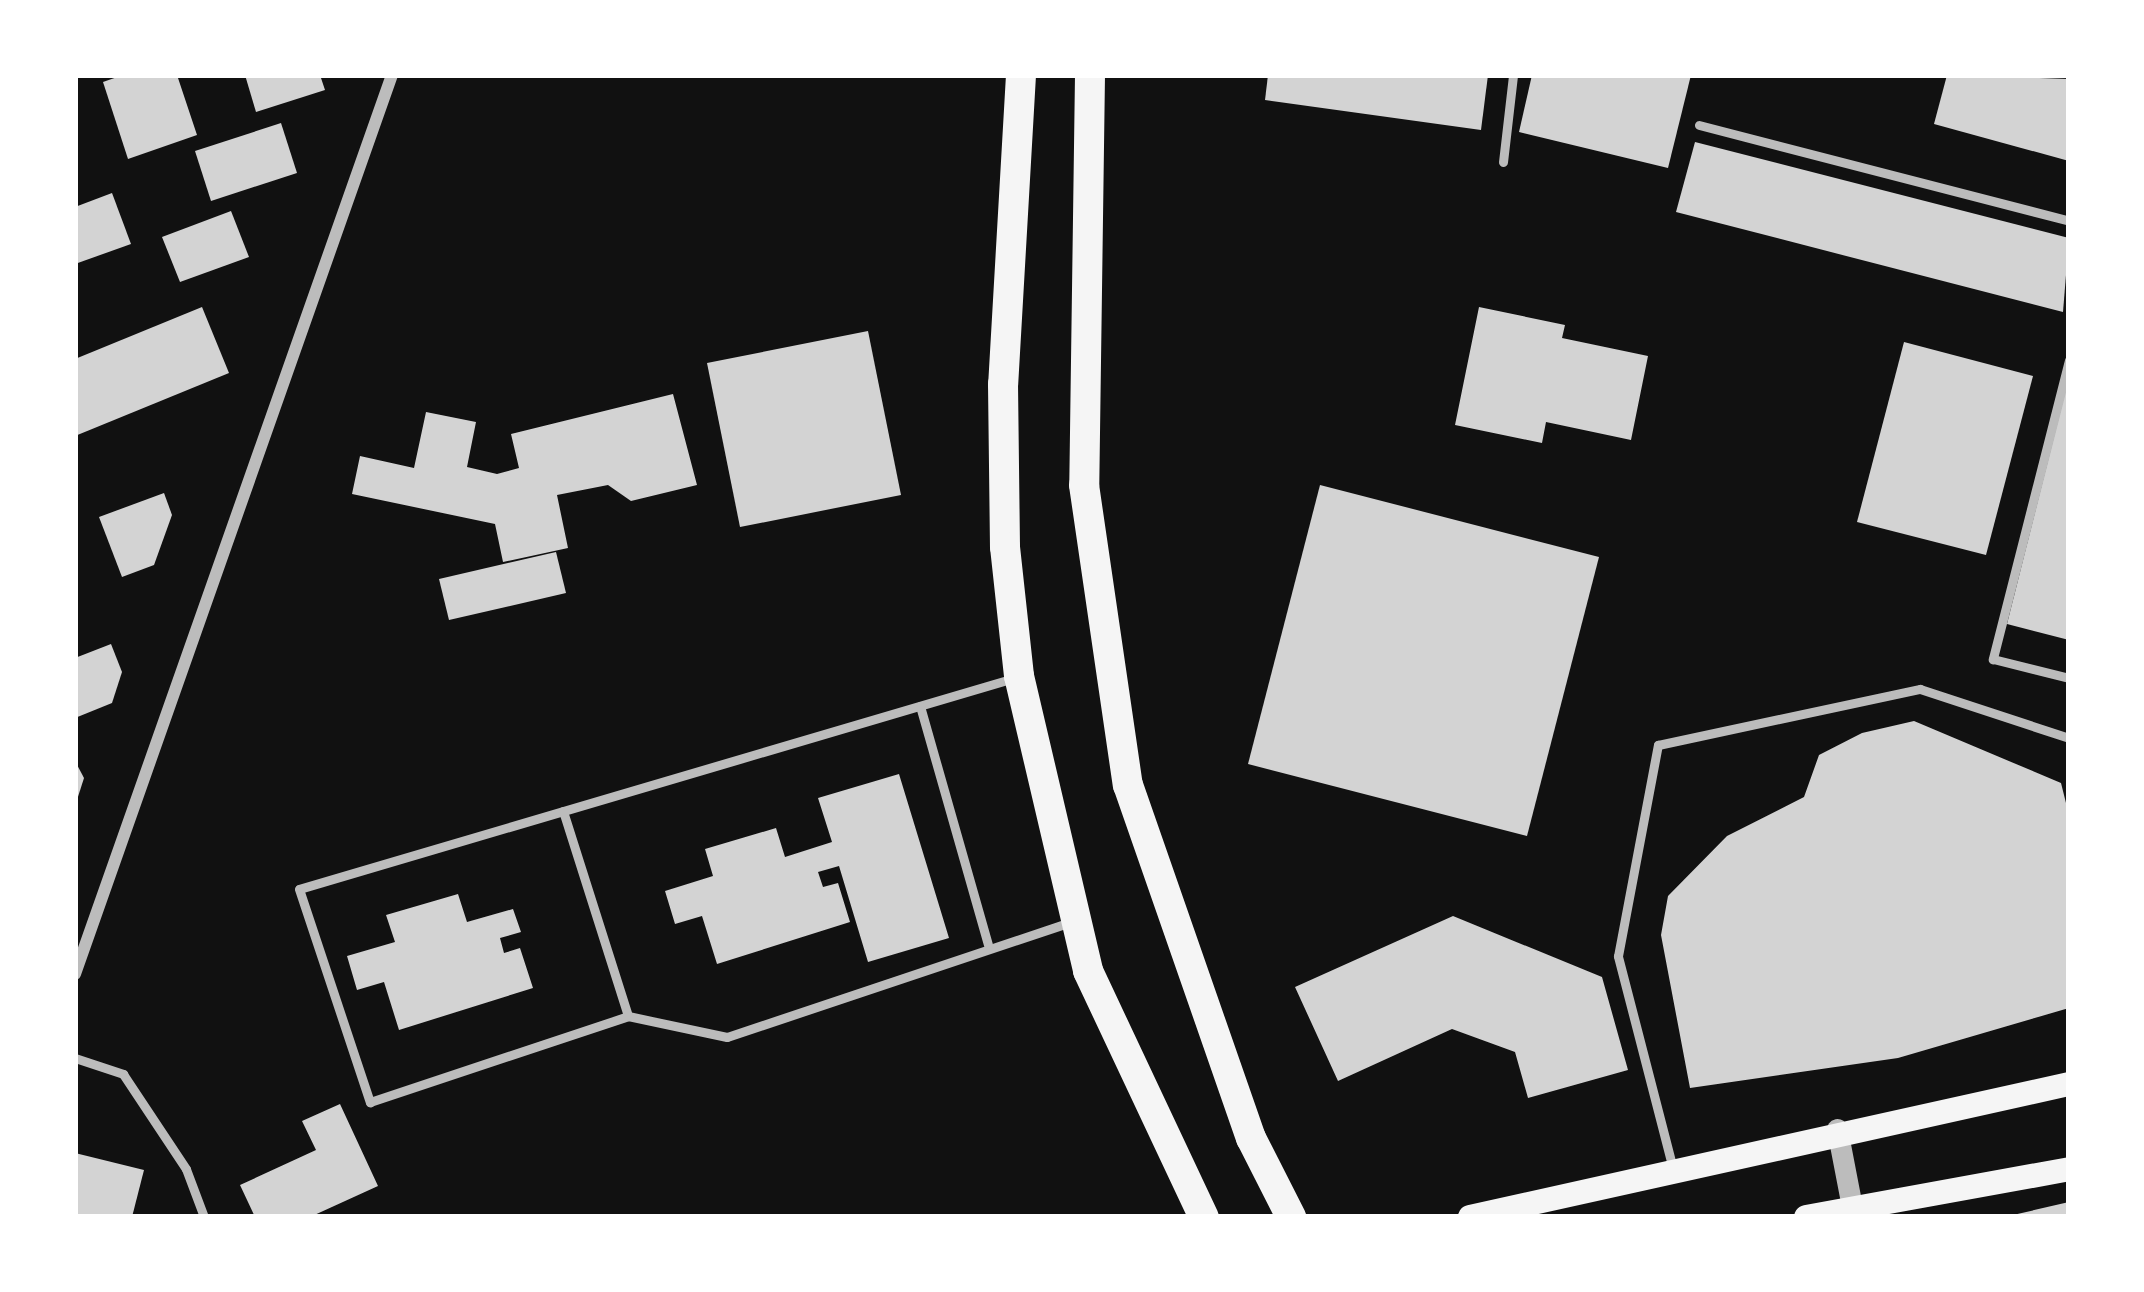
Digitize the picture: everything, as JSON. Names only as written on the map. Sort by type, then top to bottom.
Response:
[{"type":"main road","points":[[1021,75],[1003,384],[1005,548],[1019,676],[1072,922],[1204,1217]]},
{"type":"main road","points":[[1090,75],[1084,485],[1128,784],[1251,1138],[1291,1217]]},
{"type":"main road","points":[[1471,1217],[1837,1129],[2069,1084]]},
{"type":"main road","points":[[1806,1217],[2069,1169]]},
{"type":"street","points":[[75,974],[392,75]]},
{"type":"street","points":[[1837,1129],[1853,1212]]},
{"type":"lane","points":[[1503,162],[1513,75]]},
{"type":"lane","points":[[1699,124],[2069,221]]},
{"type":"lane","points":[[2069,360],[1993,659],[2069,678]]},
{"type":"lane","points":[[1019,676],[299,889],[370,1102],[628,1016],[727,1036],[988,944],[1072,922]]},
{"type":"lane","points":[[1673,1168],[1618,956],[1658,745],[1920,689],[2069,738]]},
{"type":"lane","points":[[920,706],[988,944]]},
{"type":"lane","points":[[562,811],[628,1016]]},
{"type":"lane","points":[[75,1058],[123,1074],[186,1169],[205,1217]]},
{"type":"building","points":[[123,75],[177,75],[197,135],[128,159],[103,82]]},
{"type":"building","points":[[245,75],[320,75],[325,90],[256,112]]},
{"type":"building","points":[[1268,75],[1488,75],[1481,130],[1265,100]]},
{"type":"building","points":[[1532,75],[1691,75],[1668,168],[1519,132]]},
{"type":"building","points":[[1947,75],[2069,79],[2069,161],[1934,124]]},
{"type":"building","points":[[281,123],[297,173],[211,201],[195,151]]},
{"type":"building","points":[[1695,142],[2069,238],[2063,312],[1676,212]]},
{"type":"building","points":[[112,193],[131,244],[75,264],[75,207]]},
{"type":"building","points":[[231,211],[249,257],[180,282],[162,237]]},
{"type":"building","points":[[202,307],[229,373],[75,436],[75,359]]},
{"type":"building","points":[[1479,307],[1565,325],[1562,338],[1648,356],[1631,440],[1546,422],[1542,443],[1455,425]]},
{"type":"building","points":[[868,331],[901,495],[740,527],[707,363]]},
{"type":"building","points":[[1904,342],[2033,376],[1986,555],[1857,522]]},
{"type":"building","points":[[2069,386],[2069,640],[2007,624]]},
{"type":"building","points":[[673,394],[697,485],[631,501],[608,485],[557,495],[568,548],[503,562],[495,524],[352,494],[360,456],[414,468],[426,412],[476,422],[467,467],[497,474],[519,468],[511,434]]},
{"type":"building","points":[[1320,485],[1599,557],[1527,836],[1248,764]]},
{"type":"building","points":[[164,493],[172,515],[154,565],[122,577],[99,517]]},
{"type":"building","points":[[556,552],[566,593],[449,620],[439,579]]},
{"type":"building","points":[[111,644],[122,672],[112,703],[75,718],[75,658]]},
{"type":"building","points":[[1914,721],[2061,783],[2069,815],[2069,1008],[1898,1058],[1690,1088],[1661,935],[1668,896],[1727,836],[1804,797],[1819,755],[1862,733]]},
{"type":"building","points":[[75,761],[84,778],[76,803],[75,803]]},
{"type":"building","points":[[899,774],[949,938],[868,962],[839,866],[818,872],[823,887],[838,883],[850,922],[717,964],[702,916],[675,924],[665,891],[713,876],[705,849],[776,828],[785,857],[832,842],[818,798]]},
{"type":"building","points":[[458,894],[467,922],[513,909],[521,932],[500,938],[504,953],[520,948],[533,988],[399,1030],[384,982],[357,990],[347,956],[395,942],[386,915]]},
{"type":"building","points":[[1453,916],[1602,977],[1628,1070],[1528,1098],[1515,1052],[1452,1029],[1338,1081],[1295,987]]},
{"type":"building","points":[[340,1104],[378,1186],[310,1217],[255,1217],[240,1185],[316,1150],[302,1121]]},
{"type":"building","points":[[75,1153],[144,1170],[132,1217],[75,1217]]},
{"type":"building","points":[[2069,1202],[2069,1217],[2013,1217],[2013,1215]]}]
